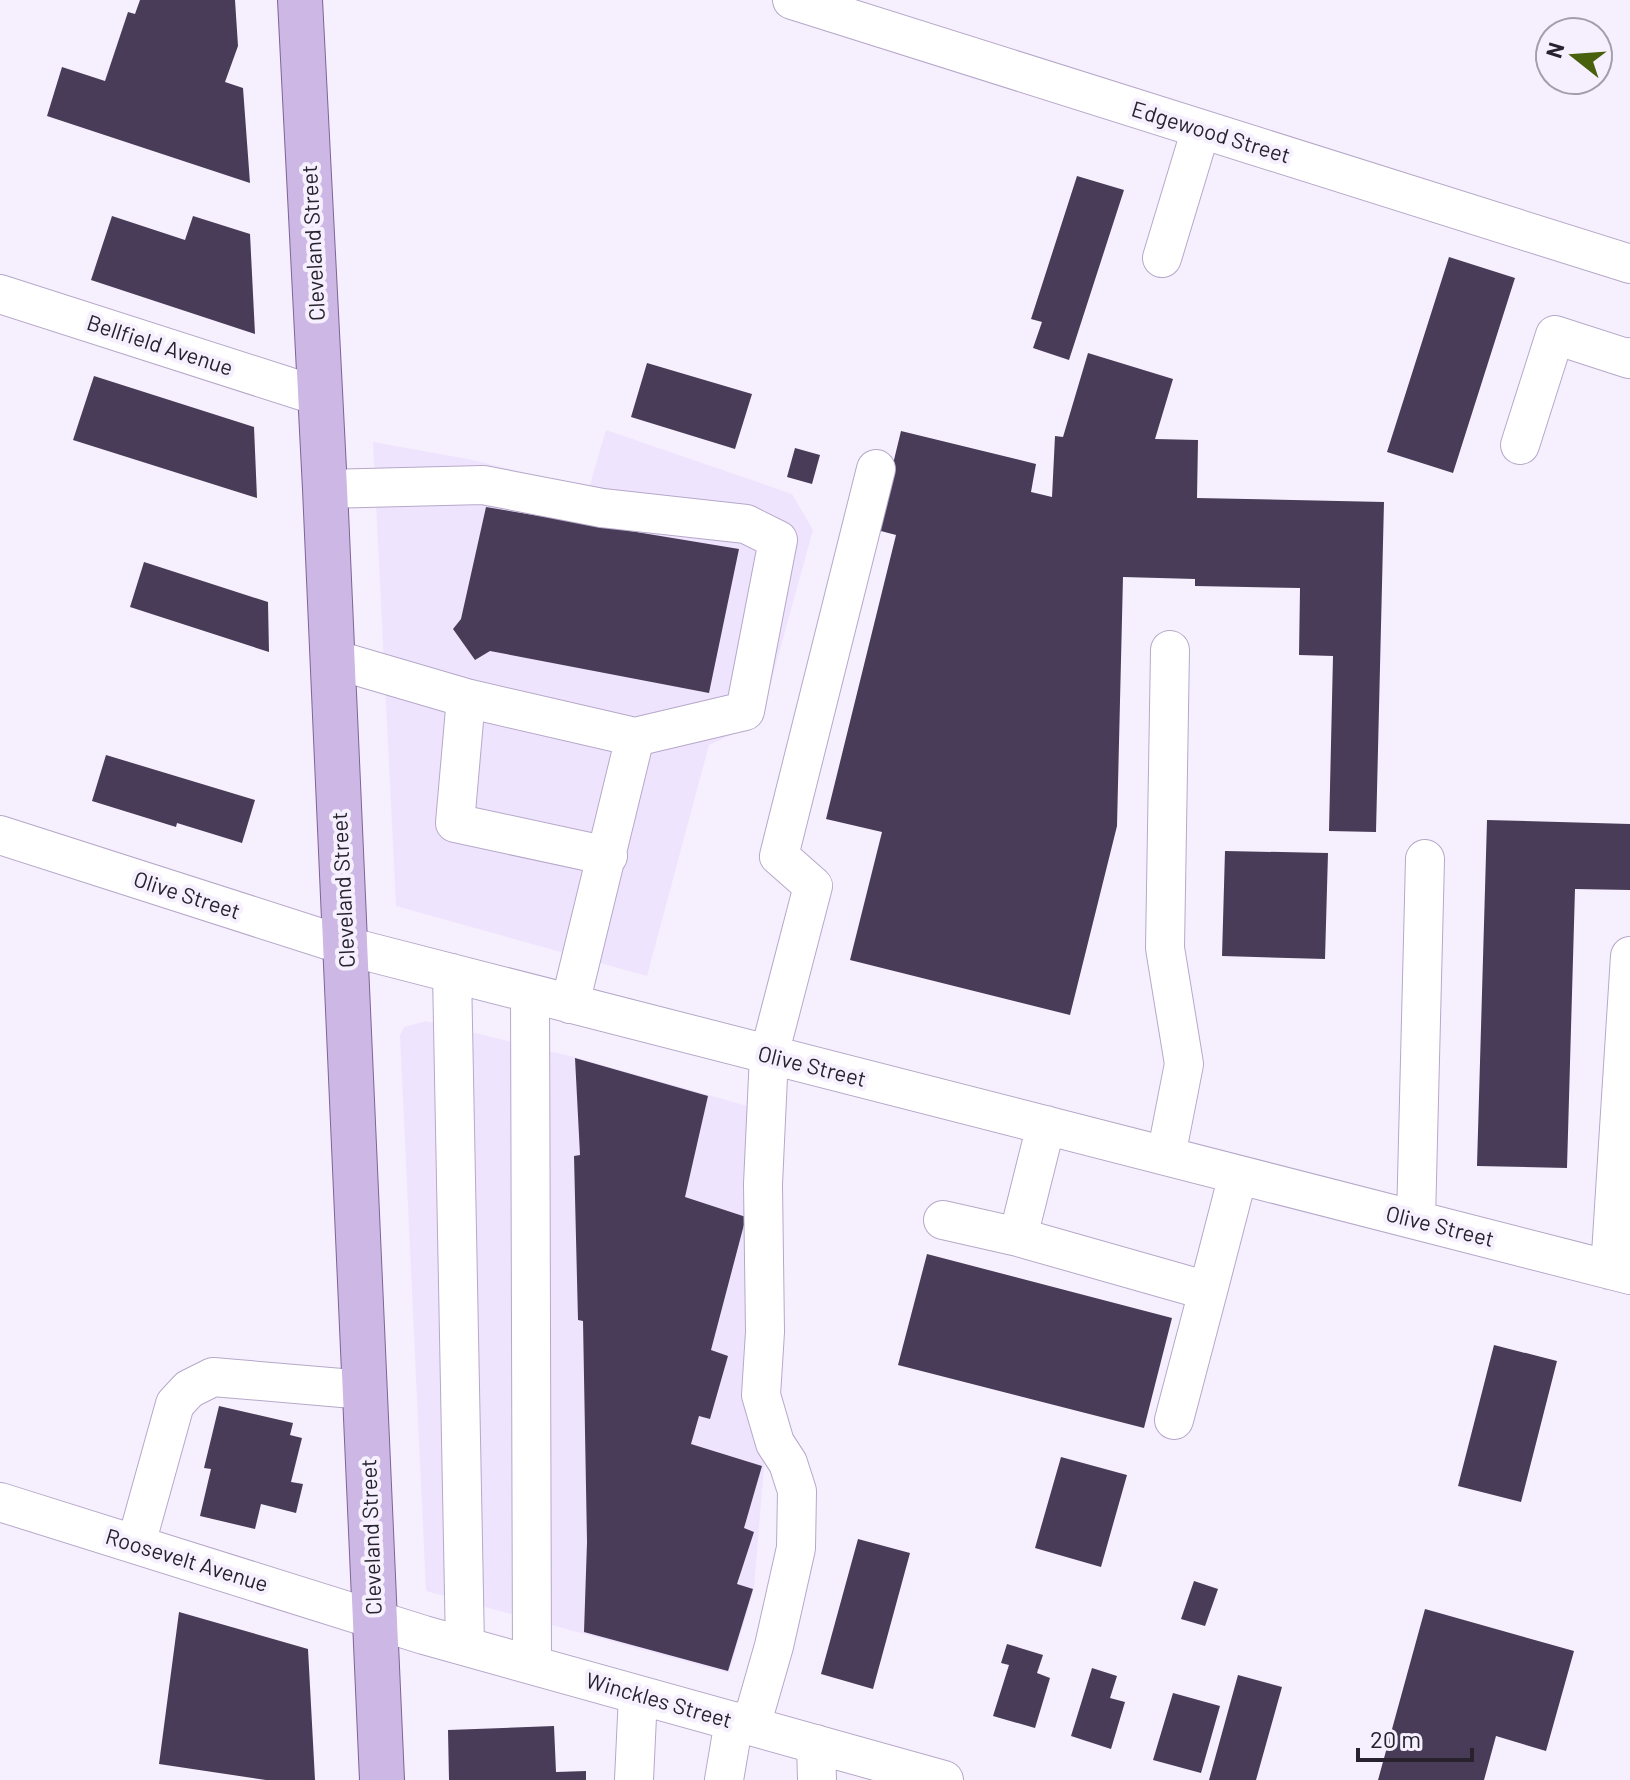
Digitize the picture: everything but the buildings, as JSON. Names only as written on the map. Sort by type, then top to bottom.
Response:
[{"type":"main road","name":"Cleveland Street","points":[[300,0],[321,397],[382,1780]]},
{"type":"street","name":"Edgewood Street","points":[[792,0],[1630,264]]},
{"type":"street","points":[[1162,258],[1201,129]]},
{"type":"street","name":"Bellfield Avenue","points":[[0,294],[321,397]]},
{"type":"street","points":[[1520,445],[1555,335],[1630,357]]},
{"type":"street","points":[[724,1780],[742,1724],[774,1646],[796,1548],[797,1491],[788,1463],[775,1443],[761,1395],[765,1332],[763,1184],[769,1055],[813,886],[779,856],[876,469]]},
{"type":"street","points":[[325,489],[483,485],[602,508],[746,524],[778,540],[745,711],[635,737],[466,698],[333,659]]},
{"type":"street","points":[[1166,1156],[1184,1064],[1165,948],[1170,650]]},
{"type":"street","points":[[466,698],[455,823],[608,856]]},
{"type":"street","points":[[570,1004],[635,737]]},
{"type":"street","name":"Olive Street","points":[[0,835],[346,946],[1620,1272]]},
{"type":"street","points":[[1416,1220],[1425,859]]},
{"type":"street","points":[[1620,1272],[1630,956]]},
{"type":"street","points":[[452,973],[465,1646]]},
{"type":"street","points":[[530,994],[532,1665]]},
{"type":"street","points":[[1018,1237],[1046,1125]]},
{"type":"street","points":[[1174,1420],[1238,1175]]},
{"type":"street","points":[[943,1220],[1018,1237],[1208,1291]]},
{"type":"street","points":[[136,1544],[175,1404],[189,1389],[213,1377],[365,1390]]},
{"type":"street","name":"Roosevelt Avenue","points":[[0,1502],[375,1618]]},
{"type":"street","name":"Winckles Street","points":[[375,1618],[742,1724],[817,1762],[944,1780]]},
{"type":"street","points":[[634,1780],[638,1695]]},
{"type":"shaded area","points":[[606,430],[792,494],[813,530],[760,722],[709,745],[647,976],[396,906],[373,442],[468,459],[589,488]]},
{"type":"shaded area","points":[[426,1021],[574,1057],[751,1107],[751,1353],[764,1466],[754,1589],[729,1673],[426,1591],[400,1036],[404,1027]]}]
